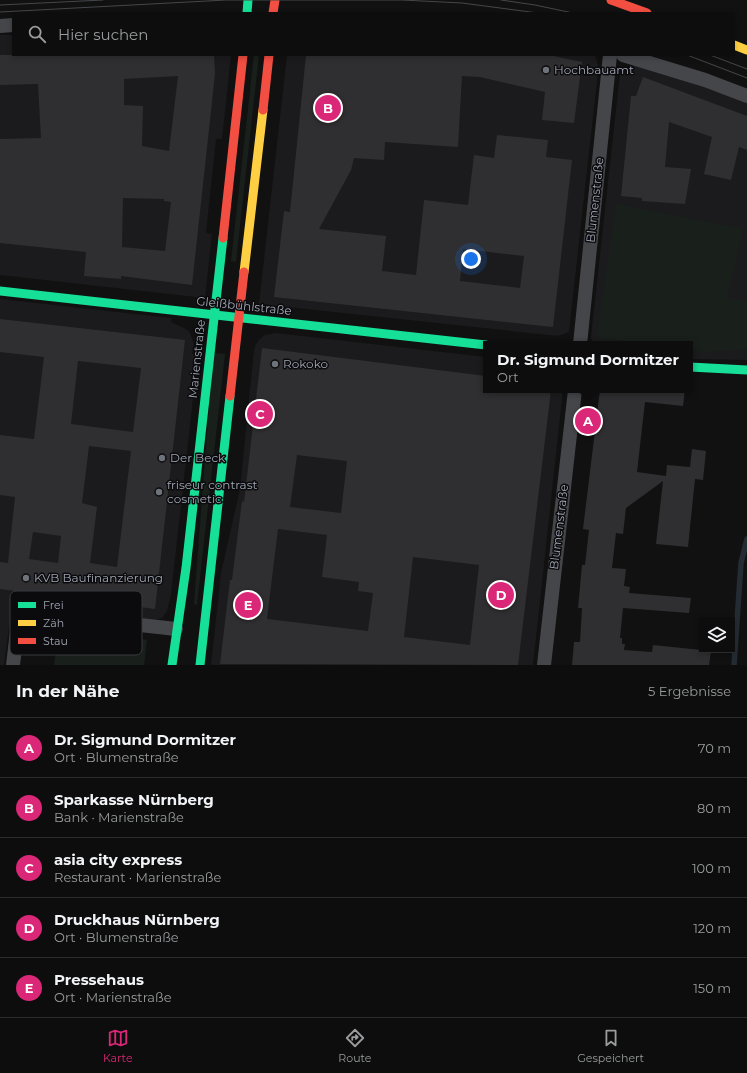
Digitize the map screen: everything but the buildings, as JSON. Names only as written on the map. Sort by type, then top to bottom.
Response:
[{"type":"main road","points":[[247,12],[248,0]]},
{"type":"main road","points":[[273,12],[275,0]]},
{"type":"main road","points":[[611,0],[644,12]]},
{"type":"main road","points":[[735,45],[747,50]]},
{"type":"main road","name":"Marienstraße","points":[[172,665],[176,629],[183,593],[243,56]]},
{"type":"main road","points":[[200,665],[269,56]]},
{"type":"main road","name":"Gleißbühlstraße","points":[[0,291],[483,345]]},
{"type":"main road","points":[[693,367],[747,370]]},
{"type":"street","points":[[0,26],[12,25]]},
{"type":"street","name":"Blumenstraße","points":[[580,341],[610,56]]},
{"type":"street","points":[[626,56],[705,80],[747,96]]},
{"type":"street","name":"Blumenstraße","points":[[544,665],[575,393]]},
{"type":"street","points":[[142,625],[176,629]]},
{"type":"street","points":[[13,665],[14,655]]},
{"type":"shaded area","points":[[0,35],[12,35],[12,56],[231,56],[222,139],[216,139],[206,233],[212,234],[205,298],[0,275]]},
{"type":"shaded area","points":[[254,56],[259,56],[236,262],[231,261]]},
{"type":"shaded area","points":[[287,56],[595,56],[598,72],[569,332],[558,336],[259,304]]},
{"type":"shaded area","points":[[635,64],[747,101],[747,360],[693,359],[693,341],[592,341],[620,75]]},
{"type":"shaded area","points":[[616,204],[743,229],[727,298],[747,301],[747,349],[703,352],[693,350],[693,341],[626,341],[597,337]]},
{"type":"shaded area","points":[[0,299],[171,318],[171,322],[186,329],[190,333],[194,344],[192,354],[198,354],[171,594],[167,611],[162,618],[155,620],[142,618],[142,591],[10,591],[10,619],[4,665],[0,665]]},
{"type":"shaded area","points":[[276,333],[483,357],[483,393],[563,393],[533,665],[211,665],[221,573],[240,489],[254,350],[256,344],[265,335]]},
{"type":"shaded area","points":[[213,353],[225,354],[197,605],[194,604]]},
{"type":"shaded area","points":[[142,639],[147,640],[144,665],[54,665],[55,655],[142,655]]},
{"type":"waterway","points":[[734,665],[741,563],[747,539]]},
{"type":"tram line","points":[[0,5],[103,0]]},
{"type":"tram line","points":[[0,12],[226,0],[402,0],[462,3],[530,12]]},
{"type":"tram line","points":[[501,0],[568,12]]},
{"type":"tram line","points":[[690,56],[747,78]]},
{"type":"tram line","points":[[713,56],[747,69]]},
{"type":"traffic: fast","points":[[247,12],[248,0]]},
{"type":"traffic: fast","points":[[172,665],[186,568],[223,238]]},
{"type":"traffic: fast","points":[[0,291],[483,345]]},
{"type":"traffic: fast","points":[[693,367],[747,370]]},
{"type":"traffic: fast","points":[[200,665],[230,396]]},
{"type":"traffic: slow","points":[[735,45],[747,50]]},
{"type":"traffic: slow","points":[[244,272],[263,110]]},
{"type":"traffic: jam","points":[[273,12],[275,0]]},
{"type":"traffic: jam","points":[[611,0],[644,12]]},
{"type":"traffic: jam","points":[[223,238],[243,56]]},
{"type":"traffic: jam","points":[[263,110],[269,56]]},
{"type":"traffic: jam","points":[[230,396],[244,272]]},
{"type":"place","name":"Hochbauamt","points":[[546,70]]},
{"type":"place","name":"Sparkasse Nürnberg","points":[[328,108]]},
{"type":"place","name":"Rokoko","points":[[275,364]]},
{"type":"place","name":"asia city express","points":[[260,414]]},
{"type":"place","name":"Dr. Sigmund Dormitzer","points":[[588,421]]},
{"type":"place","name":"Der Beck","points":[[162,458]]},
{"type":"place","name":"friseur contrast cosmetic","points":[[159,492]]},
{"type":"place","name":"KVB Baufinanzierung","points":[[26,578]]},
{"type":"place","name":"Druckhaus Nürnberg","points":[[501,595]]},
{"type":"place","name":"Pressehaus","points":[[248,605]]}]
